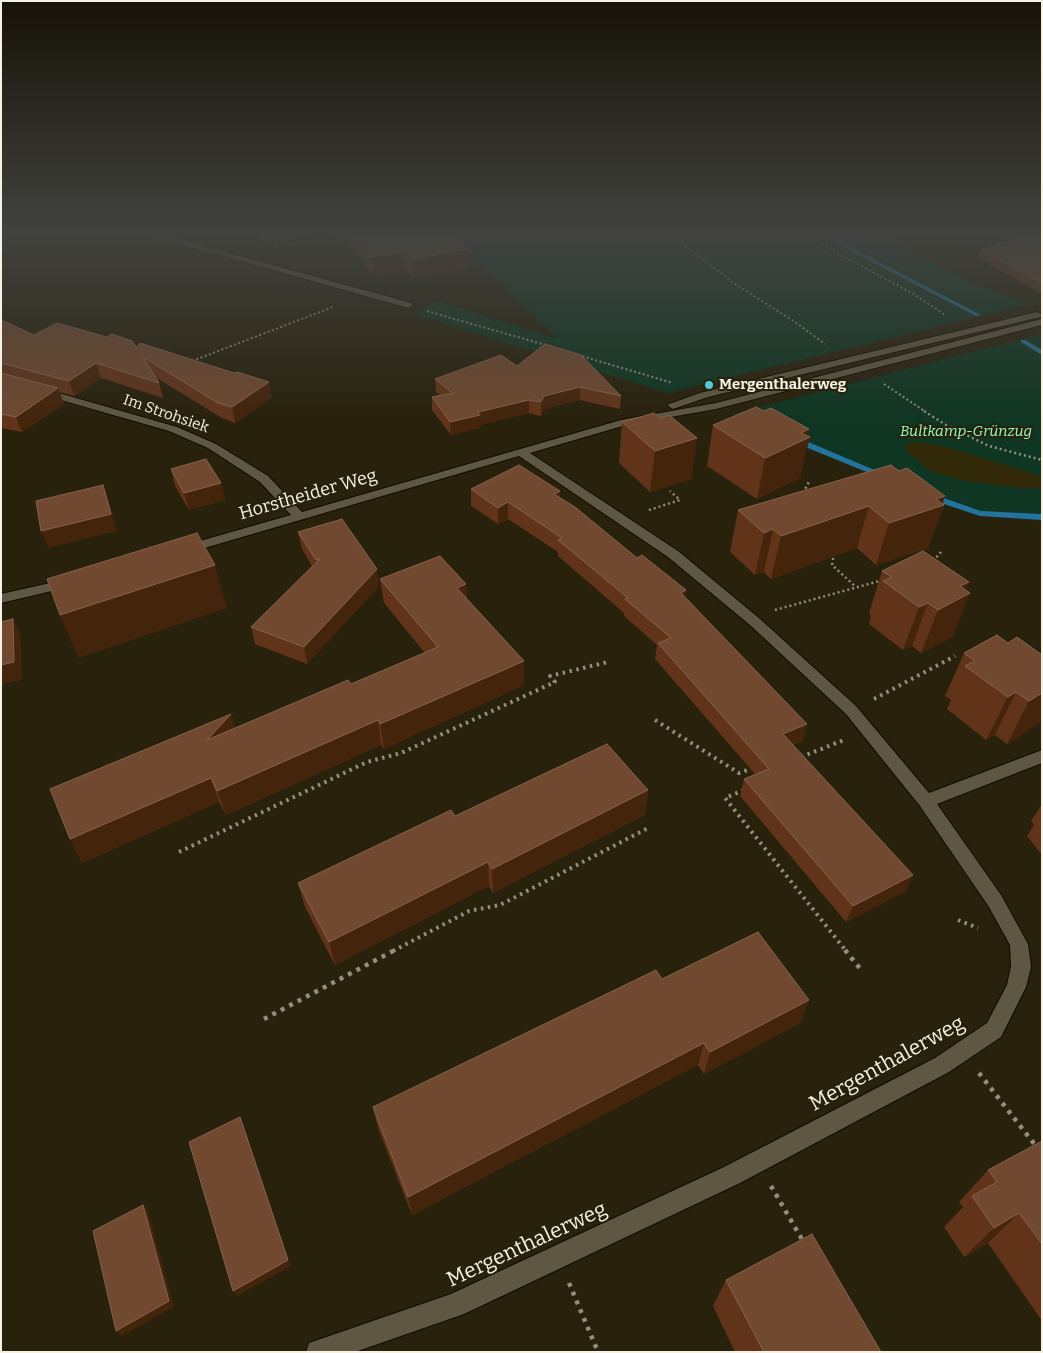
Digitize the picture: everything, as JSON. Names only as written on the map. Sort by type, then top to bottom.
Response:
[{"type":"street","points":[[379,297],[408,305]]},
{"type":"street","name":"Horstheider Weg","points":[[175,552],[625,422],[704,395],[1042,314]]},
{"type":"street","name":"Horstheider Weg","points":[[625,422],[716,406],[1042,322]]},
{"type":"street","name":"Im Strohsiek","points":[[30,388],[173,429],[212,446],[264,479],[299,516]]},
{"type":"street","name":"Mergenthalerweg","points":[[318,1352],[455,1306],[758,1162],[942,1065],[994,1030],[1016,987],[1021,967],[1019,944],[995,901],[926,801],[851,710],[749,617],[673,554],[520,452]]},
{"type":"street","points":[[1,599],[79,580]]},
{"type":"street","points":[[926,801],[1042,756]]},
{"type":"path","points":[[183,364],[359,297]]},
{"type":"path","points":[[756,297],[795,322],[847,360]]},
{"type":"path","points":[[918,297],[955,320],[974,329]]},
{"type":"path","points":[[408,305],[549,346]]},
{"type":"path","points":[[577,355],[680,385],[704,395]]},
{"type":"path","points":[[861,369],[946,425],[989,446],[1042,460]]},
{"type":"path","points":[[801,497],[810,480]]},
{"type":"path","points":[[621,519],[680,500],[670,491]]},
{"type":"path","points":[[834,548],[832,565],[856,587]]},
{"type":"path","points":[[932,563],[941,552]]},
{"type":"path","points":[[749,617],[892,578]]},
{"type":"path","points":[[851,710],[955,656]]},
{"type":"path","points":[[179,852],[367,762],[401,753],[554,682],[550,676],[608,662]]},
{"type":"path","points":[[655,720],[739,774],[756,766]]},
{"type":"path","points":[[798,759],[867,730]]},
{"type":"path","points":[[751,787],[724,798],[862,971]]},
{"type":"path","points":[[264,1019],[469,911],[500,905],[650,827]]},
{"type":"path","points":[[962,1051],[1042,1154]]},
{"type":"path","points":[[758,1162],[808,1248]]},
{"type":"path","points":[[558,1257],[598,1352]]},
{"type":"green space","points":[[516,297],[1010,297],[1028,304],[668,393],[417,315],[432,302],[438,301],[558,339]]},
{"type":"green space","name":"Bultkamp-Grünzug","points":[[1042,334],[1042,521],[982,515],[933,500],[854,465],[738,418],[733,414]]},
{"type":"sand","points":[[907,442],[918,442],[950,448],[1026,471],[1042,477],[1042,488],[1020,488],[966,481],[932,472],[906,451]]},
{"type":"building","points":[[1,320],[34,335],[57,323],[107,337],[112,334],[132,341],[137,348],[140,343],[234,373],[237,372],[269,382],[232,407],[218,403],[143,357],[159,383],[96,363],[69,381],[1,363]]},
{"type":"building","points":[[545,344],[581,355],[621,396],[580,387],[544,396],[541,402],[529,400],[477,411],[480,415],[450,422],[432,397],[453,393],[435,379],[501,355],[517,366]]},
{"type":"building","points":[[1,373],[58,388],[16,417],[1,414]]},
{"type":"building","points":[[756,407],[764,411],[771,408],[809,429],[801,433],[810,437],[765,458],[713,425]]},
{"type":"building","points":[[654,413],[660,418],[669,415],[697,438],[655,451],[622,422]]},
{"type":"building","points":[[206,459],[221,483],[184,493],[171,469]]},
{"type":"building","points":[[519,465],[560,491],[554,494],[575,507],[637,558],[642,555],[686,590],[681,593],[807,724],[783,734],[913,875],[853,906],[744,779],[769,769],[658,643],[671,638],[625,599],[628,598],[558,540],[562,538],[508,502],[498,508],[471,489]]},
{"type":"building","points":[[891,465],[899,471],[907,468],[945,496],[936,499],[944,505],[889,523],[869,506],[781,536],[773,529],[764,533],[738,510]]},
{"type":"building","points":[[103,485],[111,514],[41,531],[36,501]]},
{"type":"building","points":[[342,519],[377,569],[304,647],[251,627],[320,559],[316,560],[298,532]]},
{"type":"building","points":[[197,533],[215,565],[60,615],[47,579]]},
{"type":"building","points":[[923,551],[969,582],[960,586],[970,593],[938,610],[928,603],[919,607],[883,581],[892,577],[882,571]]},
{"type":"building","points":[[440,556],[466,584],[457,588],[524,661],[380,724],[378,720],[217,791],[211,778],[70,839],[50,789],[231,714],[207,740],[348,680],[351,684],[438,647],[380,579]]},
{"type":"building","points":[[13,619],[14,662],[1,665],[1,622]]},
{"type":"building","points":[[997,635],[1008,643],[1017,637],[1042,655],[1042,693],[1029,701],[1016,692],[1008,697],[965,666],[975,661],[964,653]]},
{"type":"building","points":[[607,744],[648,790],[492,869],[488,862],[329,942],[298,883],[451,810],[455,816]]},
{"type":"building","points":[[758,932],[809,1000],[710,1052],[704,1043],[408,1197],[373,1107],[656,970],[662,979]]},
{"type":"building","points":[[240,1117],[288,1260],[233,1291],[189,1142]]},
{"type":"building","points":[[1042,1141],[1042,1244],[1019,1213],[994,1228],[972,1196],[997,1182],[988,1170]]},
{"type":"building","points":[[143,1205],[169,1301],[116,1331],[93,1231]]},
{"type":"building","points":[[812,1234],[881,1352],[764,1352],[726,1280]]},
{"type":"waterway","points":[[943,297],[978,315]]},
{"type":"waterway","points":[[1023,341],[1042,353]]},
{"type":"waterway","points":[[796,440],[882,475]]},
{"type":"waterway","points":[[932,497],[980,513],[1042,517]]},
{"type":"place","name":"Mergenthalerweg","points":[[709,385]]}]
